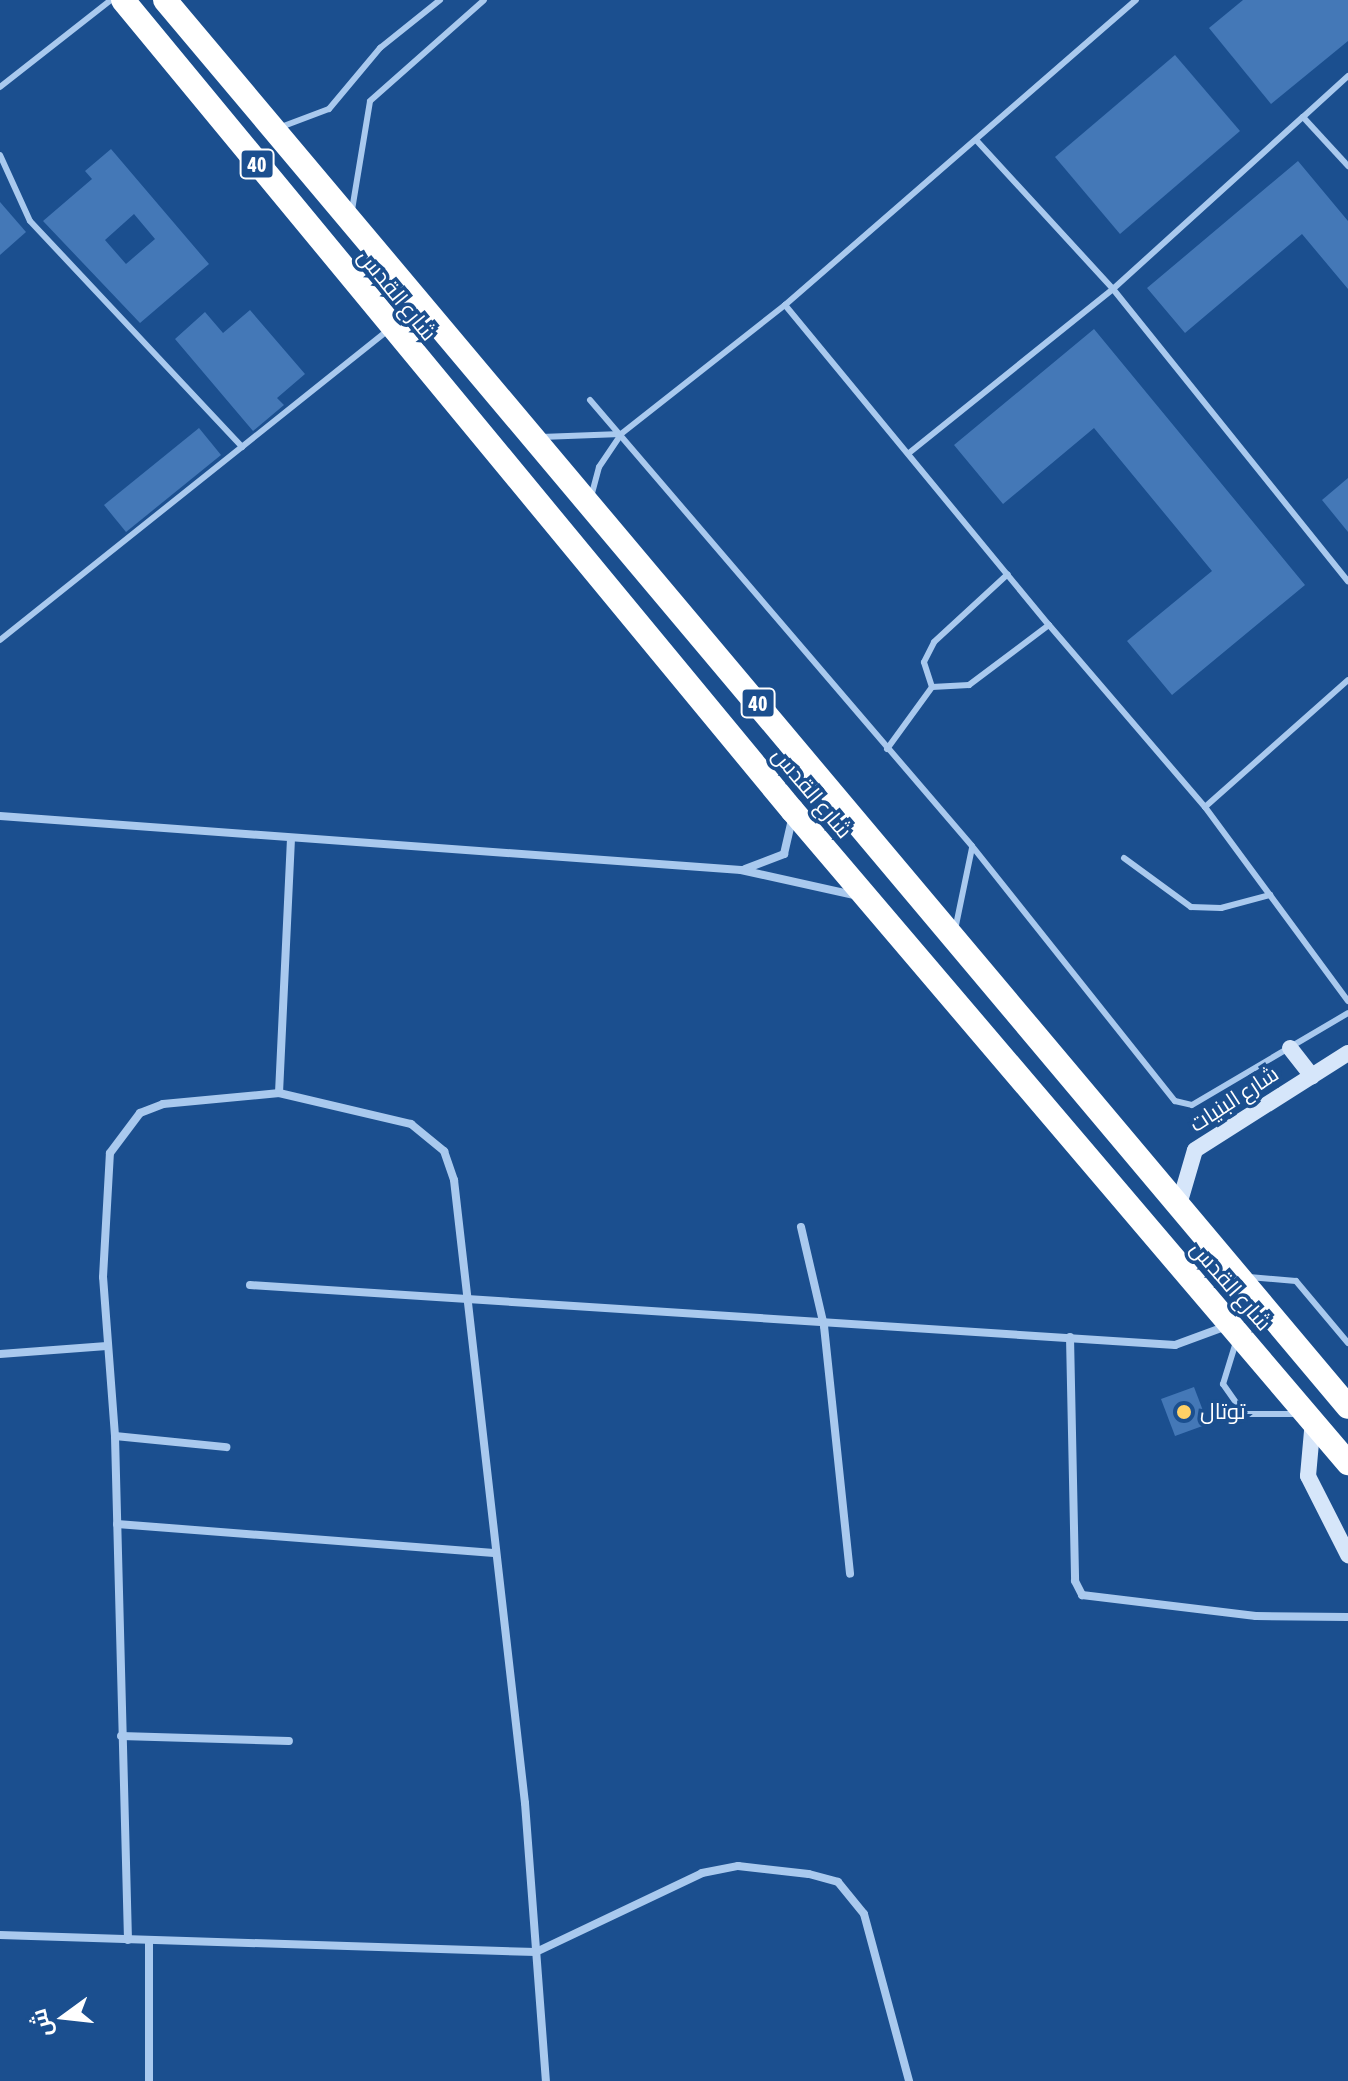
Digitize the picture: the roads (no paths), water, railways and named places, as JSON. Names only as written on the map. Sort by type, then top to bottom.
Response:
[{"type":"highway","name":"شارع القدس","points":[[123,0],[792,810],[1348,1463]]},
{"type":"highway","name":"شارع القدس","points":[[165,0],[954,934],[1236,1277],[1340,1384],[1348,1407]]},
{"type":"main road","points":[[1290,1048],[1312,1076]]},
{"type":"main road","name":"شارع البنيات","points":[[1178,1208],[1195,1150],[1348,1053]]},
{"type":"main road","points":[[1311,1417],[1308,1476],[1348,1555]]},
{"type":"street","points":[[741,870],[784,854],[792,810]]},
{"type":"street","points":[[0,816],[291,841],[741,870],[868,900]]},
{"type":"street","points":[[279,1093],[291,841]]},
{"type":"street","points":[[128,1940],[115,1436],[107,1346],[106,1173],[122,1131],[163,1104],[279,1093],[411,1124],[432,1137],[454,1180],[536,1952],[546,2081]]},
{"type":"street","points":[[801,1227],[824,1326],[850,1574]]},
{"type":"street","points":[[250,1285],[466,1297],[824,1326],[1175,1345],[1234,1330]]},
{"type":"street","points":[[1070,1337],[1075,1581],[1082,1595],[1256,1616],[1348,1617]]},
{"type":"street","points":[[0,1354],[107,1346]]},
{"type":"street","points":[[115,1436],[226,1447]]},
{"type":"street","points":[[117,1524],[494,1553]]},
{"type":"street","points":[[121,1736],[289,1741]]},
{"type":"street","points":[[0,1935],[536,1952],[720,1868],[838,1882],[864,1914],[909,2081]]},
{"type":"street","points":[[149,1941],[149,2081]]},
{"type":"lane","points":[[0,87],[111,0]]},
{"type":"lane","points":[[273,128],[329,109],[380,48],[440,0]]},
{"type":"lane","points":[[353,222],[355,159],[370,101],[484,0]]},
{"type":"lane","points":[[590,505],[599,467],[621,434],[785,305],[1136,0]]},
{"type":"lane","points":[[909,453],[1113,289],[1348,76]]},
{"type":"lane","points":[[1303,117],[1348,166]]},
{"type":"lane","points":[[977,141],[1113,289],[1347,577]]},
{"type":"lane","points":[[0,155],[30,221],[242,447]]},
{"type":"lane","points":[[785,305],[1049,625],[1205,807],[1348,1001]]},
{"type":"lane","points":[[0,640],[391,328]]},
{"type":"lane","points":[[590,400],[972,846],[1175,1101],[1192,1105],[1348,1013]]},
{"type":"lane","points":[[533,435],[621,434]]},
{"type":"lane","points":[[932,687],[924,662],[934,642],[1008,574]]},
{"type":"lane","points":[[932,687],[969,685],[1049,625]]},
{"type":"lane","points":[[1205,807],[1348,680]]},
{"type":"lane","points":[[887,749],[932,687]]},
{"type":"lane","points":[[954,934],[972,846]]},
{"type":"lane","points":[[1124,858],[1191,907],[1221,908],[1270,895]]},
{"type":"lane","points":[[1236,1277],[1296,1281],[1348,1343]]},
{"type":"lane","points":[[1234,1330],[1223,1384],[1244,1414],[1311,1417]]},
{"type":"place","name":"توتال","points":[[1184,1412]]}]
